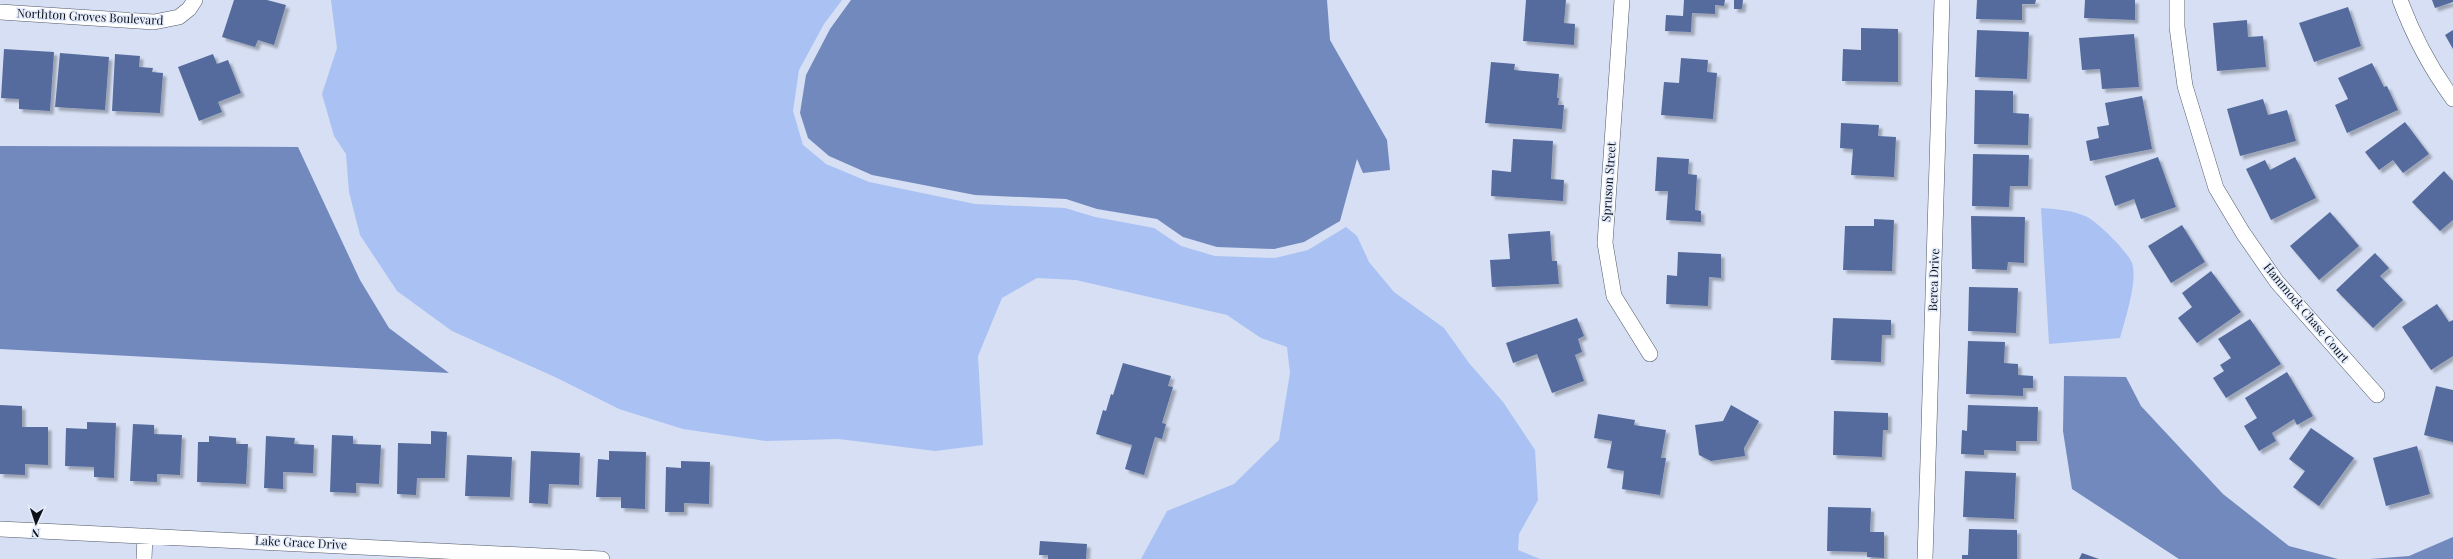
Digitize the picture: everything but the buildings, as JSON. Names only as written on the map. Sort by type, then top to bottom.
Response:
[{"type":"street","name":"Northton Groves Boulevard","points":[[0,12],[154,22],[179,17],[189,10],[195,0]]},
{"type":"street","name":"Spruson Street","points":[[1622,0],[1605,244],[1614,296],[1650,354]]},
{"type":"street","name":"Berea Drive","points":[[1925,559],[1942,0]]},
{"type":"street","name":"Hammock Chase Court","points":[[2177,0],[2176,27],[2185,86],[2216,188],[2243,233],[2277,282],[2376,395]]},
{"type":"street","points":[[2400,0],[2409,25],[2440,81],[2453,99]]},
{"type":"street","name":"Lake Grace Drive","points":[[0,529],[145,536],[376,553],[602,559]]},
{"type":"street","points":[[144,559],[145,536]]},
{"type":"shaded area","points":[[331,0],[842,0],[824,24],[799,70],[793,111],[803,145],[826,164],[869,182],[975,204],[1065,208],[1095,217],[1154,228],[1181,246],[1215,256],[1275,258],[1308,250],[1346,227],[1357,236],[1369,262],[1394,292],[1444,328],[1469,363],[1503,402],[1535,450],[1538,500],[1519,534],[1518,550],[1540,559],[1141,559],[1167,511],[1234,484],[1279,440],[1290,373],[1287,347],[1261,338],[1227,315],[1076,280],[1037,278],[1002,298],[978,356],[983,445],[935,451],[839,439],[766,441],[683,429],[619,409],[555,377],[452,331],[397,291],[360,235],[349,192],[346,154],[334,136],[322,94],[337,48]]},
{"type":"shaded area","points":[[851,0],[1327,0],[1330,40],[1387,140],[1390,170],[1363,173],[1357,159],[1340,221],[1304,242],[1274,249],[1217,247],[1183,237],[1157,219],[1097,209],[1066,199],[975,195],[872,175],[829,156],[808,138],[800,113],[806,75],[830,29]]},
{"type":"shaded area","points":[[0,146],[298,147],[360,280],[389,328],[449,373],[0,349]]},
{"type":"shaded area","points":[[2041,208],[2069,211],[2085,216],[2096,223],[2111,237],[2129,258],[2132,263],[2133,270],[2132,289],[2128,311],[2120,338],[2049,344]]},
{"type":"shaded area","points":[[2064,376],[2126,377],[2141,406],[2223,494],[2289,546],[2338,559],[2179,559],[2072,489],[2063,431]]},
{"type":"shaded area","points":[[2453,537],[2453,559],[2370,559],[2409,556]]}]
